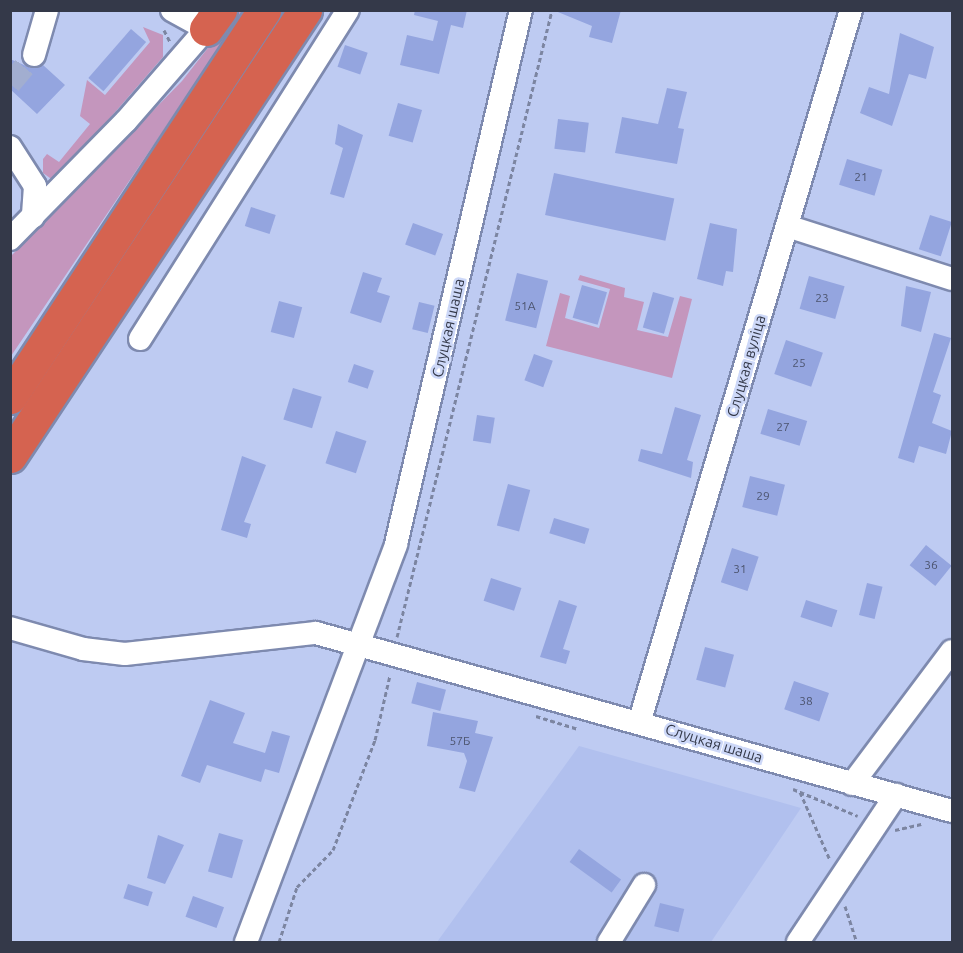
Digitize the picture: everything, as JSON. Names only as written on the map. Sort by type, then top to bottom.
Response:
[{"type":"highway","points":[[10,397],[264,10]]},
{"type":"highway","points":[[10,456],[306,10]]},
{"type":"street","points":[[34,56],[47,10]]},
{"type":"street","points":[[10,239],[33,217],[213,20],[172,10]]},
{"type":"street","points":[[140,339],[348,10]]},
{"type":"street","name":"Слуцкая шаша","points":[[246,942],[361,642],[396,543],[521,10]]},
{"type":"street","name":"Слуцкая вуліца","points":[[640,720],[851,10]]},
{"type":"street","points":[[10,147],[35,186],[33,217]]},
{"type":"street","points":[[787,226],[952,279]]},
{"type":"street","points":[[10,628],[83,649],[125,654],[316,633],[361,642]]},
{"type":"street","name":"Слуцкая шаша","points":[[361,642],[952,811]]},
{"type":"street","points":[[852,784],[952,651]]},
{"type":"street","points":[[798,942],[896,795]]},
{"type":"street","points":[[616,941],[644,885]]},
{"type":"path","points":[[396,639],[552,10]]},
{"type":"path","points":[[279,942],[297,887],[333,850],[375,740],[392,666]]},
{"type":"shaded area","points":[[237,11],[244,11],[11,356],[11,256],[182,81]]},
{"type":"shaded area","points":[[143,27],[163,35],[163,57],[57,179],[50,178],[43,173],[43,159],[47,154],[59,162],[90,124],[80,116],[87,80],[105,95],[150,42]]},
{"type":"shaded area","points":[[580,275],[625,288],[624,297],[644,302],[637,330],[668,337],[680,296],[692,299],[672,378],[546,346],[560,293],[570,296],[565,318],[599,328],[610,289],[578,280]]},
{"type":"shaded area","points":[[579,746],[801,808],[711,942],[437,942]]},
{"type":"building","points":[[415,10],[467,10],[463,28],[451,25],[439,74],[400,65],[407,35],[433,41],[438,21],[414,15]]},
{"type":"building","points":[[553,10],[621,10],[612,43],[589,37],[592,26]]},
{"type":"building","points":[[131,29],[146,42],[103,91],[88,78]]},
{"type":"building","points":[[900,33],[934,47],[926,79],[909,74],[892,126],[860,113],[869,87],[889,94]]},
{"type":"building","points":[[345,45],[368,53],[360,75],[338,67]]},
{"type":"building","points":[[10,59],[31,68],[43,65],[65,85],[37,114],[10,89]]},
{"type":"building","points":[[667,88],[687,92],[678,128],[684,129],[677,164],[615,153],[622,117],[658,124]]},
{"type":"building","points":[[398,103],[422,110],[413,143],[389,136]]},
{"type":"building","points":[[558,119],[589,123],[585,153],[554,149]]},
{"type":"building","points":[[338,124],[363,135],[344,198],[330,194],[343,148],[335,144]]},
{"type":"building","points":[[847,159],[882,170],[874,196],[839,185]]},
{"type":"building","points":[[554,173],[674,199],[665,241],[545,215]]},
{"type":"building","points":[[251,207],[276,215],[270,234],[245,226]]},
{"type":"building","points":[[930,215],[952,222],[941,256],[919,249]]},
{"type":"building","points":[[413,223],[443,234],[435,256],[405,245]]},
{"type":"building","points":[[710,223],[737,229],[733,272],[726,271],[723,286],[697,279]]},
{"type":"building","points":[[363,272],[382,278],[377,292],[390,296],[381,323],[350,313]]},
{"type":"building","points":[[517,273],[548,281],[536,328],[505,321]]},
{"type":"building","points":[[809,276],[845,286],[835,319],[800,309]]},
{"type":"building","points":[[582,285],[607,292],[598,325],[573,318]]},
{"type":"building","points":[[906,286],[931,292],[921,332],[901,326]]},
{"type":"building","points":[[653,292],[674,298],[664,334],[643,328]]},
{"type":"building","points":[[279,301],[302,307],[294,338],[271,332]]},
{"type":"building","points":[[419,302],[435,306],[428,333],[412,329]]},
{"type":"building","points":[[934,333],[951,338],[933,392],[941,395],[932,423],[952,431],[946,454],[919,446],[914,463],[898,458]]},
{"type":"building","points":[[786,340],[823,353],[811,387],[774,374]]},
{"type":"building","points":[[534,354],[553,361],[543,387],[524,380]]},
{"type":"building","points":[[354,364],[374,371],[368,389],[348,382]]},
{"type":"building","points":[[293,388],[322,397],[312,428],[283,420]]},
{"type":"building","points":[[675,407],[701,415],[687,460],[693,462],[691,478],[638,461],[641,449],[662,454]]},
{"type":"building","points":[[768,409],[807,421],[800,446],[760,434]]},
{"type":"building","points":[[477,415],[495,418],[491,443],[473,441]]},
{"type":"building","points":[[336,431],[366,441],[356,473],[325,463]]},
{"type":"building","points":[[242,456],[266,465],[244,522],[251,524],[247,538],[221,530]]},
{"type":"building","points":[[750,476],[785,485],[777,516],[742,507]]},
{"type":"building","points":[[508,484],[530,490],[519,531],[497,526]]},
{"type":"building","points":[[554,518],[589,529],[585,544],[549,533]]},
{"type":"building","points":[[926,545],[952,566],[935,586],[910,565]]},
{"type":"building","points":[[732,548],[759,557],[748,591],[721,582]]},
{"type":"building","points":[[491,578],[521,588],[514,611],[484,601]]},
{"type":"building","points":[[867,583],[883,587],[875,619],[859,615]]},
{"type":"building","points":[[559,600],[577,606],[563,649],[570,651],[566,664],[540,657]]},
{"type":"building","points":[[806,600],[837,610],[832,627],[800,617]]},
{"type":"building","points":[[705,647],[734,655],[725,688],[696,680]]},
{"type":"building","points":[[794,681],[829,693],[819,721],[784,709]]},
{"type":"building","points":[[417,682],[446,690],[440,711],[411,703]]},
{"type":"building","points":[[210,700],[245,713],[233,743],[265,753],[272,731],[290,736],[279,773],[265,769],[261,782],[207,765],[200,783],[181,776]]},
{"type":"building","points":[[433,712],[478,721],[475,733],[493,737],[475,792],[459,788],[467,761],[464,753],[427,746]]},
{"type":"building","points":[[219,833],[243,840],[232,878],[208,871]]},
{"type":"building","points":[[158,835],[184,845],[165,884],[147,878]]},
{"type":"building","points":[[579,849],[621,880],[612,893],[570,862]]},
{"type":"building","points":[[128,884],[153,892],[148,906],[123,898]]},
{"type":"building","points":[[193,896],[224,907],[216,928],[185,917]]},
{"type":"building","points":[[660,903],[684,909],[678,932],[654,926]]},
{"type":"tunnel","points":[[10,84],[34,55]]}]
